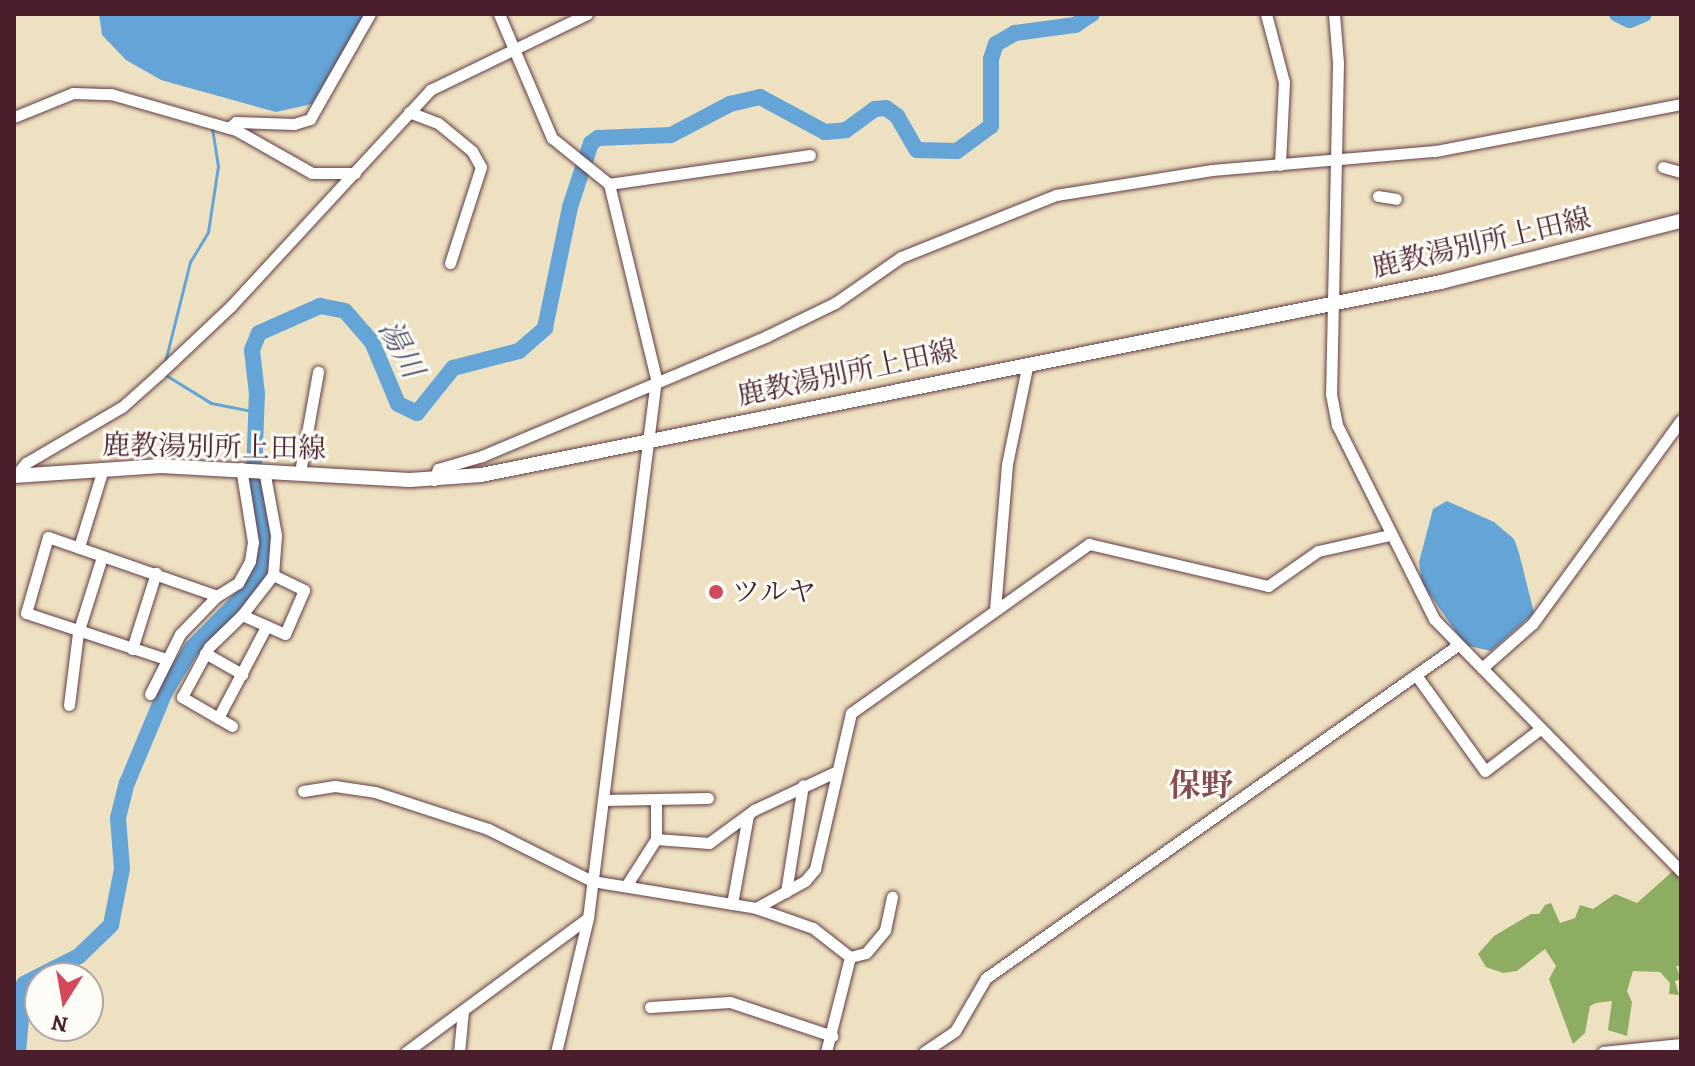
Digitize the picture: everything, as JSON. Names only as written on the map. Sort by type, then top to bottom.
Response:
[{"type":"main road","name":"鹿教湯別所上田線","points":[[14,476],[103,469],[243,468],[434,480],[648,442],[1486,272],[1681,221]]},
{"type":"street","points":[[229,128],[236,122],[294,124],[310,119],[370,14]]},
{"type":"street","points":[[499,14],[518,50],[552,138],[609,184],[656,379],[588,918],[556,1052]]},
{"type":"street","points":[[14,476],[26,463],[122,407],[159,374],[356,173],[409,112],[441,83],[518,50],[587,14]]},
{"type":"street","points":[[1266,14],[1284,82],[1280,165]]},
{"type":"street","points":[[1334,14],[1334,417],[1434,619],[1681,871]]},
{"type":"street","points":[[14,117],[73,93],[104,93],[229,128],[312,173],[356,173]]},
{"type":"street","points":[[434,480],[438,469],[482,456],[656,379],[813,315],[901,257],[1056,195],[1123,181],[1435,151],[1681,104]]},
{"type":"street","points":[[409,112],[438,123],[472,151],[481,167],[450,263]]},
{"type":"street","points":[[609,184],[810,155]]},
{"type":"street","points":[[1663,167],[1681,172]]},
{"type":"street","points":[[1378,196],[1396,199]]},
{"type":"street","points":[[995,610],[1007,464],[1028,363]]},
{"type":"street","points":[[300,472],[318,372]]},
{"type":"street","points":[[1482,668],[1533,623],[1681,420]]},
{"type":"street","points":[[150,694],[163,658],[217,596],[238,583],[250,561],[253,542],[243,468]]},
{"type":"street","points":[[79,547],[103,469]]},
{"type":"street","points":[[232,726],[182,697],[205,653],[242,615],[273,575],[276,535],[263,470]]},
{"type":"street","points":[[756,908],[786,892],[815,869],[851,713],[1089,544],[1268,586],[1318,551],[1390,535]]},
{"type":"street","points":[[163,658],[78,633],[26,613],[48,537],[217,596]]},
{"type":"street","points":[[69,705],[78,633],[102,557]]},
{"type":"street","points":[[132,649],[156,573]]},
{"type":"street","points":[[242,615],[285,634],[304,590],[273,575]]},
{"type":"street","points":[[218,718],[266,627]]},
{"type":"street","points":[[924,1052],[955,1031],[986,978],[1458,645]]},
{"type":"street","points":[[205,653],[242,674]]},
{"type":"street","points":[[1416,675],[1485,771],[1540,729]]},
{"type":"street","points":[[656,839],[709,843],[748,815],[803,785],[835,772]]},
{"type":"street","points":[[786,892],[803,785]]},
{"type":"street","points":[[303,791],[335,786],[375,792],[488,829],[592,881],[756,908],[813,928],[850,957]]},
{"type":"street","points":[[603,800],[708,798]]},
{"type":"street","points":[[626,886],[656,839],[656,801]]},
{"type":"street","points":[[732,904],[748,815]]},
{"type":"street","points":[[850,957],[866,953],[885,930],[892,897]]},
{"type":"street","points":[[406,1052],[588,918]]},
{"type":"street","points":[[826,1052],[850,957]]},
{"type":"street","points":[[650,1007],[730,1002],[832,1036]]},
{"type":"street","points":[[459,1052],[463,1011]]},
{"type":"street","points":[[1603,1052],[1681,1044]]},
{"type":"green space","points":[[1673,871],[1681,879],[1681,966],[1676,966],[1681,979],[1675,981],[1679,995],[1669,994],[1670,983],[1660,972],[1633,971],[1627,991],[1632,1002],[1627,1036],[1608,1030],[1612,1001],[1596,1003],[1590,1006],[1585,1033],[1573,1044],[1549,979],[1556,966],[1545,949],[1517,971],[1503,973],[1486,967],[1478,954],[1494,936],[1531,914],[1539,914],[1545,905],[1551,903],[1560,923],[1575,918],[1580,905],[1593,909],[1615,894],[1637,903]]},
{"type":"water","points":[[99,14],[364,14],[312,104],[276,112],[161,80],[126,60],[102,35]]},
{"type":"water","points":[[1447,501],[1494,522],[1514,539],[1519,553],[1534,613],[1491,651],[1465,645],[1422,583],[1419,562],[1433,509]]},
{"type":"waterway","name":"湯川","points":[[18,1052],[24,984],[79,956],[111,925],[122,869],[118,818],[127,783],[165,692],[192,648],[249,590],[262,566],[266,540],[254,474],[257,394],[252,350],[259,333],[320,306],[345,311],[372,342],[398,404],[417,413],[453,368],[519,351],[545,328],[570,207],[591,143],[598,138],[671,135],[730,104],[760,97],[825,132],[846,130],[875,109],[886,108],[897,116],[917,150],[957,151],[991,126],[991,59],[996,44],[1015,33],[1075,25],[1092,14]]},
{"type":"waterway","name":"湯川","points":[[1617,14],[1630,20],[1644,14]]},
{"type":"waterway","points":[[165,362],[190,262],[208,232],[218,166],[212,129]]},
{"type":"waterway","points":[[164,374],[211,403],[257,412]]},
{"type":"place","name":"ツルヤ","points":[[716,592]]},
{"type":"district","name":"保野","points":[[1201,785]]}]
